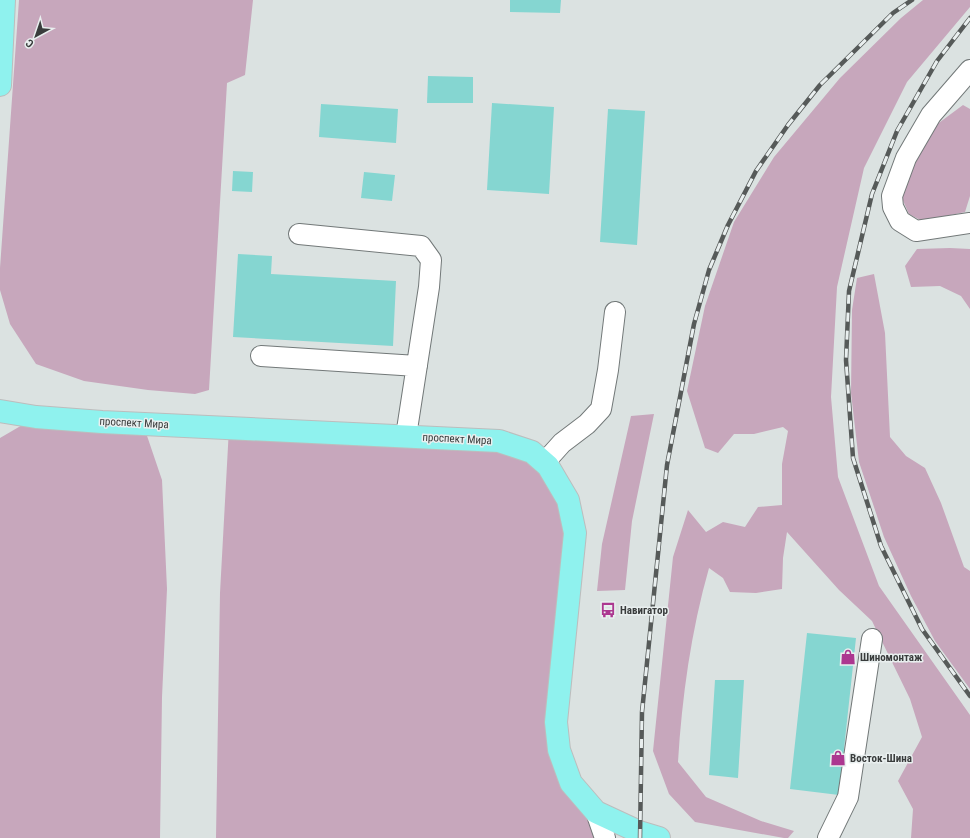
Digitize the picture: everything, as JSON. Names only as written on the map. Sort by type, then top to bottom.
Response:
[{"type":"main road","points":[[0,85],[4,0]]},
{"type":"main road","name":"проспект Мира","points":[[0,411],[36,418],[102,422],[499,441],[532,452],[548,466],[568,500],[575,533],[556,722],[559,750],[571,783],[596,812],[639,832],[659,838]]},
{"type":"lane","points":[[970,70],[931,115],[906,158],[892,196],[893,207],[900,221],[916,231],[970,223]]},
{"type":"lane","points":[[299,234],[421,246],[432,260],[430,287],[406,436]]},
{"type":"lane","points":[[544,463],[562,443],[587,424],[602,409],[615,312]]},
{"type":"lane","points":[[261,356],[417,366]]},
{"type":"lane","points":[[828,838],[848,797],[872,639]]},
{"type":"lane","points":[[596,812],[605,838]]},
{"type":"shaded area","points":[[19,0],[253,0],[245,75],[227,83],[209,390],[195,394],[148,390],[84,381],[36,364],[10,324],[0,290],[0,268]]},
{"type":"shaded area","points":[[923,0],[970,0],[970,7],[907,82],[864,168],[837,287],[831,397],[838,477],[879,586],[970,715],[970,838],[911,838],[913,809],[898,781],[922,737],[910,699],[872,621],[839,590],[787,532],[783,558],[782,589],[756,593],[730,592],[723,578],[709,568],[697,616],[688,664],[678,762],[706,797],[761,821],[794,831],[788,838],[784,838],[695,822],[669,794],[653,751],[673,557],[688,510],[706,532],[723,522],[745,527],[758,507],[782,505],[782,464],[788,431],[783,427],[754,434],[734,434],[718,453],[705,448],[687,391],[705,306],[734,222],[774,157],[840,78],[901,18]]},
{"type":"shaded area","points":[[963,105],[970,109],[970,196],[965,212],[922,221],[909,214],[900,194],[910,168],[932,128]]},
{"type":"shaded area","points":[[917,249],[970,249],[970,309],[961,296],[940,286],[911,287],[905,266]]},
{"type":"shaded area","points":[[874,274],[885,333],[890,437],[906,456],[925,468],[941,503],[964,567],[970,571],[970,689],[935,641],[911,596],[884,537],[859,462],[851,393],[852,310],[857,278]]},
{"type":"shaded area","points":[[654,414],[632,521],[625,590],[597,591],[602,544],[631,416]]},
{"type":"shaded area","points":[[36,417],[143,424],[162,480],[167,589],[162,697],[160,838],[0,838],[0,438]]},
{"type":"shaded area","points":[[229,428],[532,452],[568,500],[556,722],[605,838],[216,838],[220,593]]},
{"type":"building","points":[[510,0],[561,0],[560,13],[510,12]]},
{"type":"building","points":[[428,76],[473,77],[473,103],[427,103]]},
{"type":"building","points":[[492,103],[554,107],[549,194],[487,190]]},
{"type":"building","points":[[321,104],[398,109],[396,143],[319,137]]},
{"type":"building","points":[[608,109],[645,111],[637,245],[600,242]]},
{"type":"building","points":[[233,171],[253,172],[252,192],[232,191]]},
{"type":"building","points":[[364,172],[395,175],[392,201],[361,198]]},
{"type":"building","points":[[238,254],[272,256],[271,274],[396,281],[393,346],[233,337]]},
{"type":"building","points":[[807,633],[856,638],[839,795],[790,789]]},
{"type":"building","points":[[715,680],[744,680],[738,778],[709,775]]},
{"type":"railway","points":[[640,838],[642,712],[667,465],[694,324],[709,270],[728,225],[756,171],[788,125],[820,85],[893,13],[912,0]]},
{"type":"railway","points":[[970,18],[937,61],[897,131],[872,194],[849,291],[846,360],[853,458],[881,546],[922,629],[970,696]]},
{"type":"place","name":"Навигатор","points":[[608,610]]},
{"type":"place","name":"Шиномонтаж","points":[[848,657]]},
{"type":"place","name":"Восток-Шина","points":[[838,758]]}]
